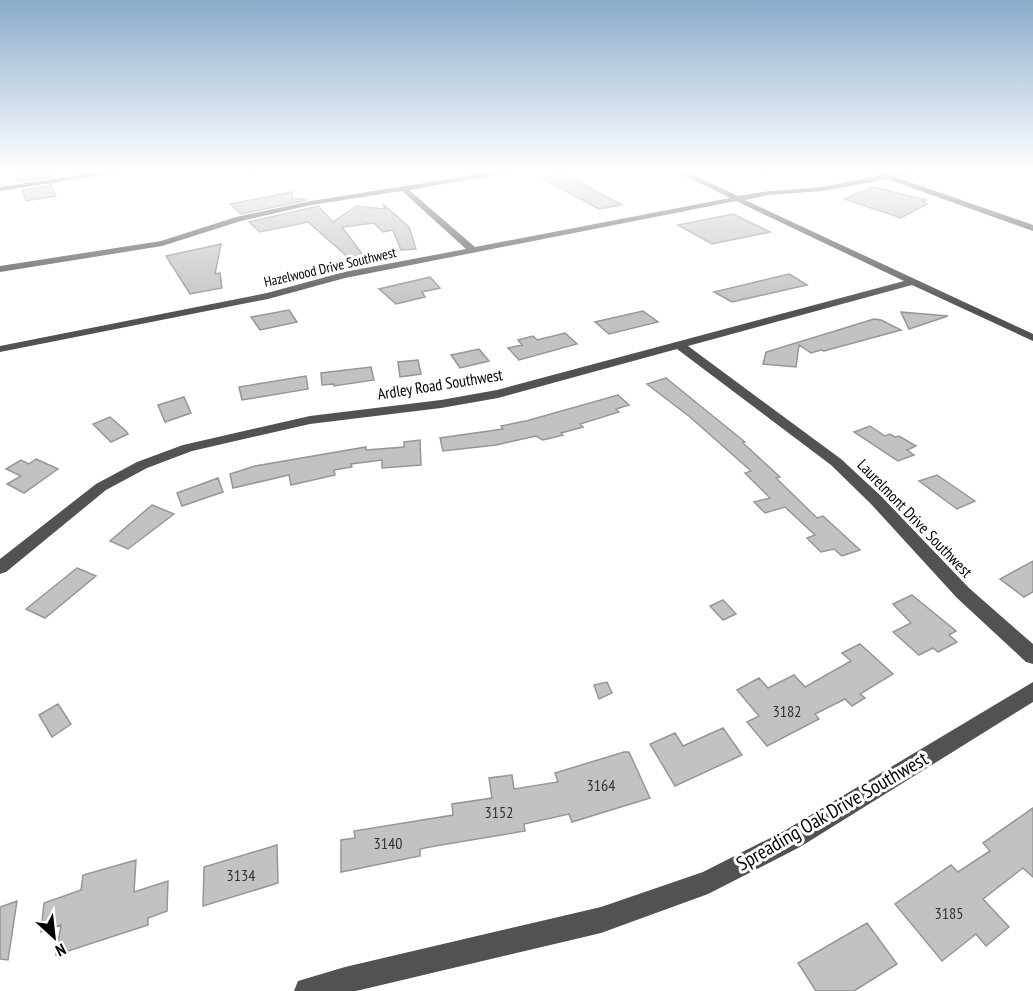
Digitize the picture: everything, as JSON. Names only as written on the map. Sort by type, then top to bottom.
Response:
[{"type":"street","points":[[0,269],[162,243],[251,217]]},
{"type":"street","points":[[436,217],[473,250]]},
{"type":"street","name":"Hazelwood Drive Southwest","points":[[0,349],[268,296],[344,275],[643,217]]},
{"type":"street","points":[[775,217],[1033,338]]},
{"type":"street","points":[[1002,217],[1033,228]]},
{"type":"street","name":"Ardley Road Southwest","points":[[0,568],[101,487],[142,465],[188,448],[310,420],[441,404],[498,394],[912,282]]},
{"type":"street","name":"Laurelmont Drive Southwest","points":[[680,346],[836,462],[876,500],[963,593],[1033,656]]},
{"type":"street","name":"Spreading Oak Drive Southwest","points":[[308,991],[356,977],[601,920],[708,882],[792,839],[1033,691]]},
{"type":"building","points":[[269,217],[329,217],[333,222],[340,217],[398,217],[409,227],[416,249],[401,250],[393,230],[383,232],[374,223],[342,227],[363,255],[349,258],[308,222],[260,232],[249,222]]},
{"type":"building","points":[[717,217],[740,217],[770,232],[712,244],[678,225]]},
{"type":"building","points":[[221,244],[215,274],[220,273],[222,288],[190,294],[166,256]]},
{"type":"building","points":[[789,274],[807,285],[732,302],[714,292]]},
{"type":"building","points":[[430,277],[440,288],[422,292],[425,297],[396,304],[379,289]]},
{"type":"building","points":[[289,310],[297,322],[260,330],[251,317]]},
{"type":"building","points":[[643,311],[658,322],[609,334],[595,322]]},
{"type":"building","points":[[901,312],[948,316],[909,329]]},
{"type":"building","points":[[874,319],[901,330],[811,353],[799,345],[796,367],[763,364],[766,352]]},
{"type":"building","points":[[565,333],[577,344],[519,360],[508,348],[522,345],[518,340],[533,336],[537,340]]},
{"type":"building","points":[[479,349],[489,361],[460,368],[451,355]]},
{"type":"building","points":[[418,360],[421,374],[400,377],[398,362]]},
{"type":"building","points":[[371,367],[374,380],[334,386],[334,384],[322,385],[321,373]]},
{"type":"building","points":[[306,376],[308,389],[242,400],[239,387]]},
{"type":"building","points":[[666,378],[745,442],[743,443],[780,477],[776,478],[817,518],[823,516],[860,550],[842,556],[834,549],[821,552],[807,538],[815,535],[785,507],[765,513],[754,502],[770,498],[745,473],[751,471],[690,417],[647,384]]},
{"type":"building","points":[[618,395],[629,405],[616,409],[619,412],[580,424],[583,427],[561,433],[563,435],[543,440],[536,436],[496,445],[443,451],[440,438],[503,429],[501,426]]},
{"type":"building","points":[[184,397],[191,413],[165,422],[158,405]]},
{"type":"building","points":[[110,417],[128,434],[111,442],[93,424]]},
{"type":"building","points":[[870,426],[885,436],[890,434],[895,437],[899,436],[916,446],[907,450],[914,455],[898,461],[854,432]]},
{"type":"building","points":[[420,440],[421,465],[382,468],[382,460],[351,464],[352,467],[334,470],[335,475],[291,485],[289,475],[233,488],[230,474],[255,466],[366,447],[366,450],[404,447],[404,442]]},
{"type":"building","points":[[36,459],[58,469],[24,493],[7,484],[21,476],[6,469],[21,460],[29,464]]},
{"type":"building","points":[[937,475],[975,501],[957,509],[919,481]]},
{"type":"building","points":[[218,478],[223,492],[182,506],[177,493]]},
{"type":"building","points":[[152,505],[174,514],[128,549],[110,541]]},
{"type":"building","points":[[1033,561],[1033,592],[1024,597],[1000,579]]},
{"type":"building","points":[[77,568],[96,576],[45,618],[26,609]]},
{"type":"building","points":[[912,595],[956,631],[949,635],[957,642],[938,652],[933,648],[919,655],[893,632],[911,623],[893,604]]},
{"type":"building","points":[[723,600],[736,614],[723,620],[710,606]]},
{"type":"building","points":[[860,644],[893,674],[860,694],[865,698],[852,706],[845,699],[815,714],[819,719],[767,746],[747,722],[759,716],[737,690],[759,678],[768,688],[794,675],[805,687],[851,661],[842,653]]},
{"type":"building","points":[[607,682],[612,693],[599,699],[594,685]]},
{"type":"building","points":[[58,704],[71,724],[52,737],[39,715]]},
{"type":"building","points":[[723,728],[742,755],[675,786],[650,744],[675,733],[683,746]]},
{"type":"building","points":[[629,752],[650,798],[572,822],[569,814],[524,824],[525,831],[420,849],[420,856],[341,872],[341,840],[355,838],[354,831],[453,815],[452,804],[492,798],[489,778],[512,775],[514,789],[558,782],[555,773]]},
{"type":"building","points":[[1033,808],[1033,877],[1023,868],[983,899],[1009,927],[986,946],[976,934],[942,961],[895,904],[951,865],[958,872],[990,851],[983,843]]},
{"type":"building","points":[[277,845],[278,883],[203,906],[204,867]]},
{"type":"building","points":[[136,860],[134,892],[168,881],[167,911],[148,918],[148,925],[56,955],[61,925],[41,932],[44,903],[81,890],[83,875]]},
{"type":"building","points":[[17,901],[8,960],[0,959],[0,907]]},
{"type":"building","points":[[867,923],[897,964],[854,991],[816,991],[798,963]]}]
